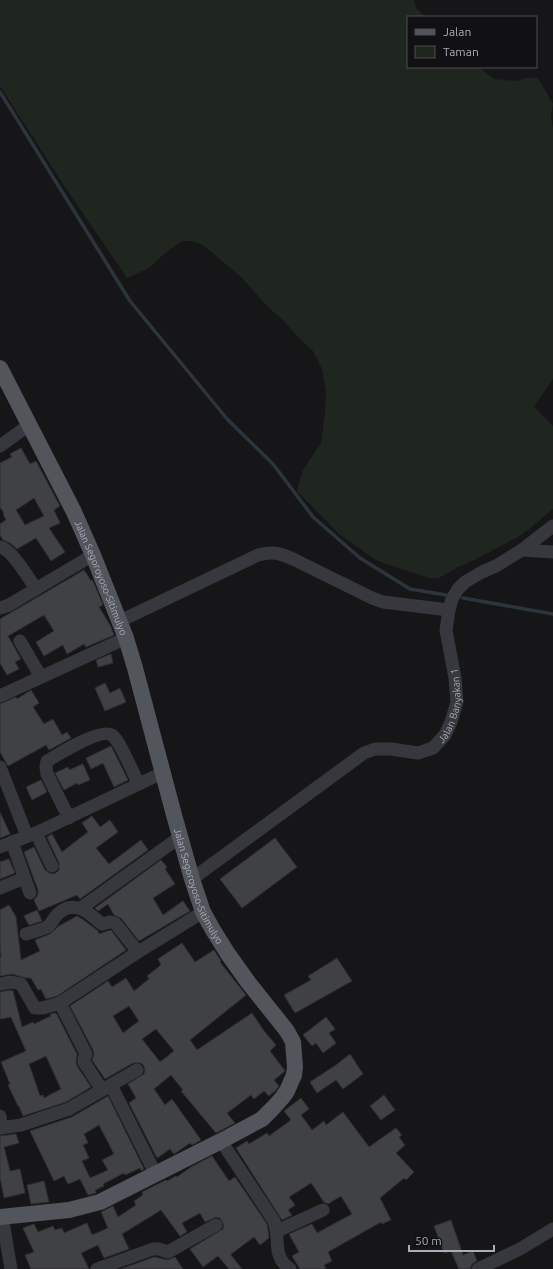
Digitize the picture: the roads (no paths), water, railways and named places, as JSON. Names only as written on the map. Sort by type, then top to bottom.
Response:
[{"type":"main road","name":"Jalan Segoroyoso-Sitimulyo","points":[[0,368],[74,512],[120,622],[135,668],[180,838],[192,879],[204,912],[228,954],[248,982],[288,1031],[294,1042],[295,1053],[294,1075],[282,1098],[262,1119],[100,1202],[80,1208],[48,1213],[1,1216]]},
{"type":"street","points":[[0,446],[29,425]]},
{"type":"street","name":"Jalan Banyakan 1","points":[[192,879],[364,753],[375,749],[391,749],[418,753],[433,748],[445,735],[457,702],[455,678],[446,630],[452,599],[458,589],[465,582],[496,566],[522,550],[553,526]]},
{"type":"street","points":[[0,547],[4,548],[14,558],[36,589]]},
{"type":"street","points":[[522,550],[553,552]]},
{"type":"street","points":[[120,622],[258,555],[269,552],[281,553],[383,602],[449,610]]},
{"type":"street","points":[[0,608],[9,605],[93,555]]},
{"type":"street","points":[[1,694],[126,638]]},
{"type":"street","points":[[20,642],[41,677]]},
{"type":"street","points":[[68,818],[47,774],[47,761],[89,738],[104,733],[111,735],[120,747],[138,784]]},
{"type":"street","points":[[0,767],[32,835],[52,866]]},
{"type":"street","points":[[30,893],[24,878],[6,844],[32,835],[162,773]]},
{"type":"street","points":[[81,908],[180,838]]},
{"type":"street","points":[[0,888],[24,878]]},
{"type":"street","points":[[26,934],[46,928],[63,910],[73,906],[81,908],[102,924],[110,922],[115,924],[138,952]]},
{"type":"street","points":[[0,984],[11,982],[21,984],[35,1008],[43,1008],[60,1003],[138,952],[204,912]]},
{"type":"street","points":[[60,1003],[86,1054],[84,1062],[106,1087],[155,1173]]},
{"type":"street","points":[[0,1124],[21,1125],[69,1109],[137,1070]]},
{"type":"street","points":[[221,1141],[274,1221],[277,1231],[277,1248],[279,1257],[284,1267]]},
{"type":"street","points":[[277,1231],[323,1210]]},
{"type":"street","points":[[1,1216],[11,1269]]},
{"type":"street","points":[[97,1269],[153,1248],[168,1252],[216,1225]]},
{"type":"street","points":[[478,1269],[520,1249],[553,1228]]},
{"type":"waterway","points":[[0,92],[130,301],[228,420],[273,464],[313,517],[360,558],[410,589],[446,595]]},
{"type":"waterway","points":[[463,598],[553,614]]}]
